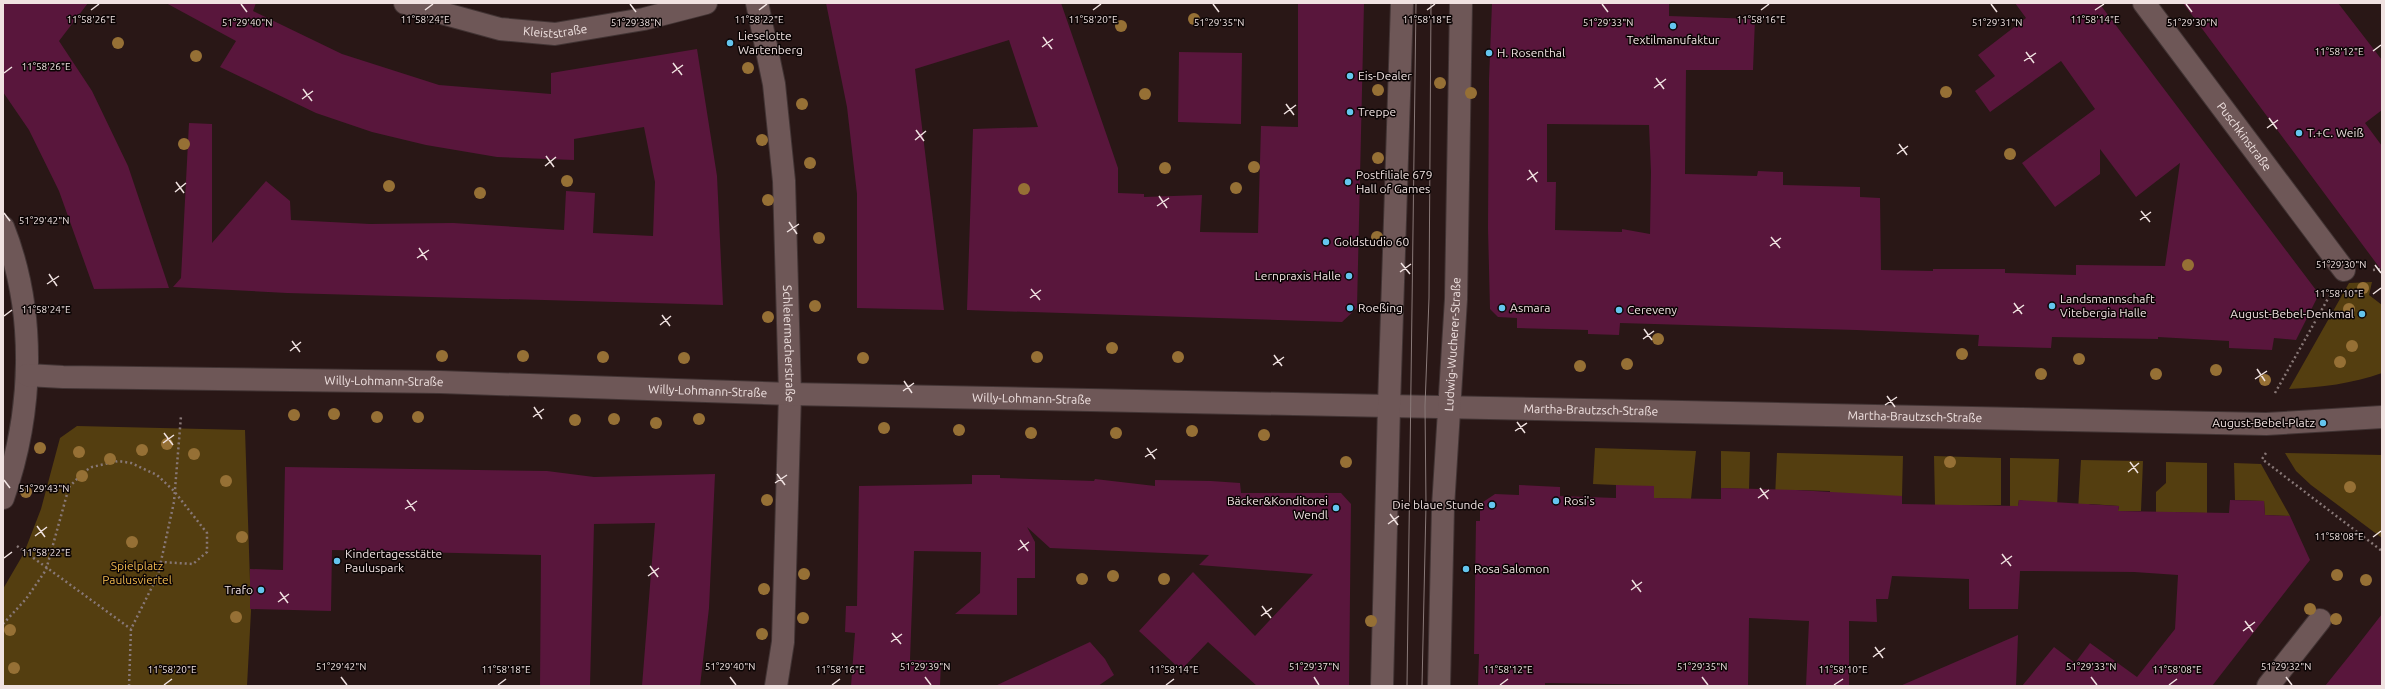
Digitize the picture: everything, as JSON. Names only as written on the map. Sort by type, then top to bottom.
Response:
[{"type":"street","name":"Kleiststraße","points":[[405,3],[500,29],[555,34],[644,19],[706,3]]},
{"type":"street","name":"Schleiermacherstraße","points":[[757,3],[774,84],[784,182],[790,394],[783,642],[776,686]]},
{"type":"street","points":[[1382,686],[1402,3]]},
{"type":"street","name":"Ludwig-Wucherer-Straße","points":[[1439,686],[1443,507],[1456,299],[1461,3]]},
{"type":"street","name":"Puschkinstraße","points":[[2144,3],[2344,270]]},
{"type":"street","points":[[3,228],[20,288],[26,338],[27,375],[23,420],[13,471],[3,498]]},
{"type":"street","name":"Willy-Lohmann-Straße","points":[[27,375],[63,377],[440,382],[790,394],[1448,408]]},
{"type":"street","name":"Martha-Brautzsch-Straße","points":[[1448,408],[2266,424],[2382,417]]},
{"type":"street","points":[[2268,686],[2320,620]]},
{"type":"path","points":[[2382,270],[2344,270],[2271,401],[2266,424],[2266,453],[2262,459],[2382,551]]},
{"type":"path","points":[[129,686],[131,629],[158,575],[174,491],[181,416]]},
{"type":"path","points":[[3,624],[26,599],[46,570],[69,487],[84,471],[118,461],[131,463],[157,475],[174,491],[207,533],[207,552],[193,564],[161,562]]},
{"type":"path","points":[[17,546],[46,570],[131,629]]},
{"type":"green space","points":[[2372,282],[2369,295],[2382,305],[2382,373],[2359,380],[2336,384],[2289,389],[2349,283]]},
{"type":"green space","name":"Spielplatz Paulusviertel","points":[[77,426],[245,430],[251,611],[247,686],[3,686],[3,589],[24,553],[41,509],[60,438]]},
{"type":"green space","points":[[1595,448],[1696,451],[1691,499],[1654,498],[1616,485],[1593,484]]},
{"type":"green space","points":[[1721,451],[1750,452],[1749,489],[1721,488]]},
{"type":"green space","points":[[1777,453],[1903,456],[1902,496],[1829,501],[1830,491],[1796,490],[1775,498]]},
{"type":"green space","points":[[2285,453],[2382,455],[2382,538],[2311,485],[2296,471]]},
{"type":"green space","points":[[1934,456],[2001,458],[2001,505],[1935,506]]},
{"type":"green space","points":[[2010,458],[2059,459],[2057,509],[2019,500],[2018,506],[2010,506]]},
{"type":"green space","points":[[2081,460],[2143,461],[2141,511],[2118,511],[2119,506],[2090,504],[2078,510]]},
{"type":"green space","points":[[2166,462],[2207,463],[2207,513],[2156,512],[2156,492],[2166,483]]},
{"type":"green space","points":[[2234,463],[2261,464],[2290,516],[2265,515],[2264,501],[2235,500]]},
{"type":"building","points":[[3,3],[88,3],[59,41],[92,91],[128,166],[169,288],[94,289],[59,191],[29,130],[3,92]]},
{"type":"building","points":[[166,3],[256,3],[253,11],[342,54],[439,85],[551,94],[551,73],[697,49],[717,176],[723,305],[287,293],[173,287],[181,278],[189,123],[212,124],[212,243],[266,181],[290,201],[291,220],[370,224],[453,223],[564,230],[566,191],[595,193],[593,233],[653,236],[655,182],[644,127],[574,139],[574,160],[497,157],[426,145],[372,132],[316,113],[220,67],[236,41]]},
{"type":"building","points":[[826,3],[1061,3],[1118,168],[1118,193],[1144,194],[1144,197],[1202,195],[1200,232],[1258,233],[1261,126],[1298,127],[1298,3],[1364,3],[1357,308],[1342,322],[967,310],[973,129],[1038,127],[1009,40],[915,69],[944,310],[857,308],[857,194],[847,107]]},
{"type":"building","points":[[1492,3],[1669,3],[1669,16],[1755,19],[1753,70],[1686,70],[1685,174],[1757,176],[1758,171],[1783,172],[1783,185],[1860,187],[1860,197],[1880,198],[1881,270],[1933,271],[1933,269],[2005,269],[2005,273],[2076,275],[2076,265],[2165,266],[2180,163],[2136,197],[2100,149],[2100,174],[2055,207],[2022,163],[2095,109],[2061,61],[1990,112],[1975,91],[1995,76],[1978,55],[2026,18],[2015,3],[2099,3],[2319,294],[2296,340],[2274,338],[2272,350],[2229,348],[2229,341],[2158,337],[2158,339],[2052,337],[2051,348],[1978,346],[1979,335],[1856,330],[1620,323],[1619,335],[1588,334],[1588,330],[1517,328],[1517,318],[1498,317],[1490,309],[1488,228],[1489,80]],"holes":[[[1547,124],[1649,125],[1651,172],[1650,234],[1622,229],[1622,232],[1555,230],[1556,182],[1547,182]]]},
{"type":"building","points":[[2183,3],[2338,3],[2382,60],[2382,110],[2365,123],[2382,146],[2382,271]]},
{"type":"building","points":[[1179,52],[1242,53],[1241,124],[1178,122]]},
{"type":"building","points":[[285,467],[547,471],[594,477],[715,474],[709,608],[700,686],[642,686],[655,523],[594,524],[590,686],[540,686],[541,555],[332,550],[331,611],[250,609],[250,569],[283,570]]},
{"type":"building","points":[[972,475],[1000,475],[1000,478],[1094,481],[1095,479],[1155,486],[1155,480],[1211,481],[1240,483],[1241,493],[1341,493],[1351,504],[1349,686],[1257,686],[1208,642],[1181,670],[1139,631],[1193,572],[1255,636],[1313,574],[1199,565],[1209,555],[1050,548],[1027,527],[1035,542],[1035,578],[1017,578],[1017,615],[955,614],[980,593],[981,552],[914,551],[910,660],[941,661],[940,686],[851,686],[855,633],[845,632],[846,606],[857,606],[859,486],[972,484]]},
{"type":"building","points":[[1519,485],[1560,487],[1560,496],[1616,498],[1616,485],[1654,486],[1654,498],[1721,499],[1721,488],[1796,490],[1902,496],[1902,504],[2018,506],[2019,500],[2119,506],[2118,511],[2229,513],[2230,500],[2264,501],[2265,515],[2290,516],[2310,560],[2212,686],[2022,686],[2054,647],[2075,663],[2090,643],[2137,677],[2175,629],[2178,575],[2134,572],[2020,571],[2018,609],[1969,609],[1969,579],[1892,576],[1888,599],[1876,599],[1877,622],[1849,621],[1849,686],[1806,686],[1809,621],[1749,618],[1748,686],[1545,683],[1545,686],[1478,686],[1479,654],[1474,654],[1476,521],[1480,521],[1480,504],[1495,494],[1519,495]]},
{"type":"building","points":[[2382,614],[2382,686],[2325,686],[2354,650]]},
{"type":"building","points":[[2018,635],[2016,686],[1900,686]]},
{"type":"building","points":[[1090,642],[1105,659],[1114,675],[1098,686],[995,686]]},
{"type":"tram line","points":[[1407,686],[1416,3]]},
{"type":"tram line","points":[[1422,686],[1426,505],[1425,406],[1429,298],[1431,3]]},
{"type":"place","name":"Textilmanufaktur","points":[[1673,26]]},
{"type":"place","name":"Lieselotte Wartenberg","points":[[730,43]]},
{"type":"place","name":"H. Rosenthal","points":[[1489,53]]},
{"type":"place","name":"Eis-Dealer","points":[[1350,76]]},
{"type":"place","name":"Treppe","points":[[1350,112]]},
{"type":"place","name":"T.+C. Weiß","points":[[2299,133]]},
{"type":"place","name":"Postfiliale 679 Hall of Games","points":[[1348,182]]},
{"type":"place","name":"Goldstudio 60","points":[[1326,242]]},
{"type":"place","name":"Lernpraxis Halle","points":[[1349,276]]},
{"type":"place","name":"Landsmannschaft Vitebergia Halle","points":[[2052,306]]},
{"type":"place","name":"Roeßing","points":[[1350,308]]},
{"type":"place","name":"Asmara","points":[[1502,308]]},
{"type":"place","name":"Cereveny","points":[[1619,310]]},
{"type":"place","name":"August-Bebel-Denkmal","points":[[2362,314]]},
{"type":"place","name":"August-Bebel-Platz","points":[[2323,423]]},
{"type":"place","name":"Rosi's","points":[[1556,501]]},
{"type":"place","name":"Die blaue Stunde","points":[[1492,505]]},
{"type":"place","name":"Bäcker&Konditorei Wendl","points":[[1336,508]]},
{"type":"place","name":"Kindertagesstätte Pauluspark","points":[[337,561]]},
{"type":"place","name":"Rosa Salomon","points":[[1466,569]]},
{"type":"place","name":"Trafo","points":[[261,590]]}]
